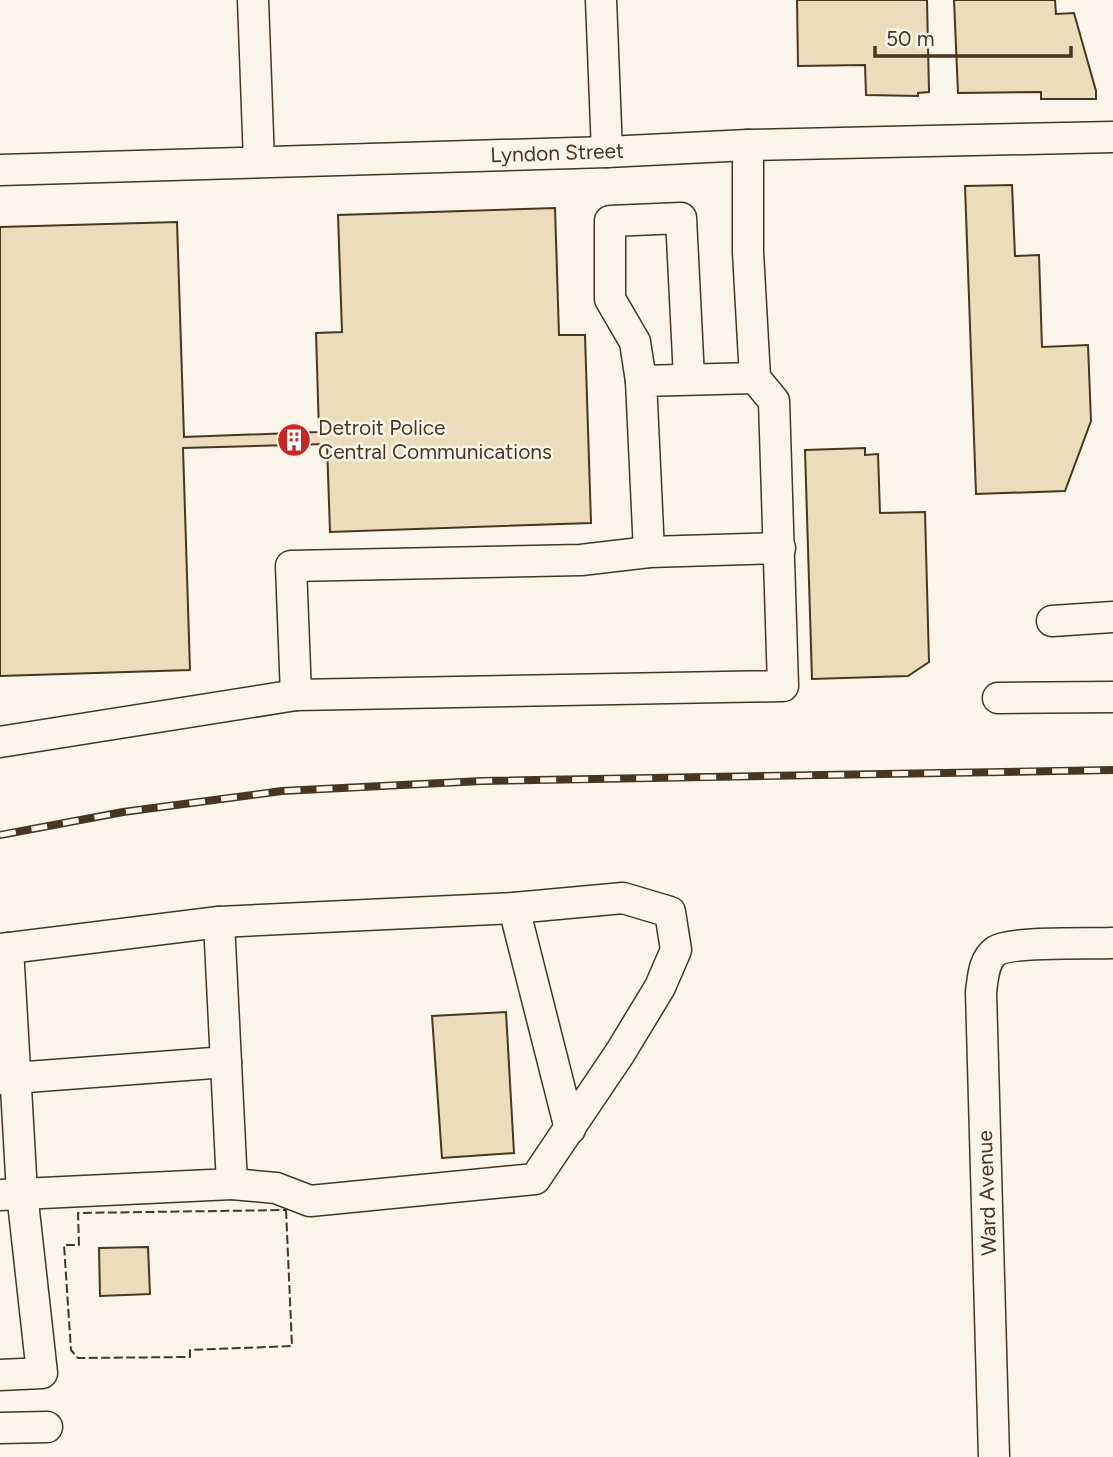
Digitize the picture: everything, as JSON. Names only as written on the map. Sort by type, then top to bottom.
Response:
[{"type":"street","points":[[253,0],[259,162]]},
{"type":"street","points":[[601,0],[607,152]]},
{"type":"street","name":"Lyndon Street","points":[[0,170],[607,152],[748,145],[1113,137]]},
{"type":"street","points":[[0,742],[296,695],[783,686],[774,401],[755,378],[748,252],[748,145]]},
{"type":"street","points":[[649,552],[641,381],[635,342],[610,299],[610,221],[681,218],[689,378]]},
{"type":"street","points":[[641,381],[755,378]]},
{"type":"street","points":[[296,695],[291,566],[581,560],[649,552],[780,548]]},
{"type":"street","points":[[1052,621],[1113,617]]},
{"type":"street","points":[[998,698],[1113,697]]},
{"type":"street","points":[[0,1375],[42,1373],[11,1194],[4,948],[219,922],[514,908],[623,898],[670,912],[676,950],[660,987],[535,1179],[310,1201],[276,1188],[232,1184],[11,1194]]},
{"type":"street","points":[[514,908],[570,1129]]},
{"type":"street","points":[[219,922],[232,1184]]},
{"type":"street","name":"Ward Avenue","points":[[994,1457],[981,992],[988,960],[996,951],[1013,946],[1113,943]]},
{"type":"street","points":[[7,1079],[226,1062]]},
{"type":"street","points":[[0,1428],[47,1427]]},
{"type":"building","points":[[797,0],[927,0],[929,92],[918,93],[918,96],[866,95],[865,65],[798,66]]},
{"type":"building","points":[[954,0],[1055,0],[1056,14],[1074,13],[1096,99],[1041,99],[1041,92],[958,93]]},
{"type":"building","points":[[1012,185],[1015,256],[1039,255],[1042,347],[1088,345],[1091,421],[1065,491],[976,494],[965,186]]},
{"type":"building","name":"Detroit Police Central Communications","points":[[555,208],[559,335],[585,335],[591,523],[330,532],[327,444],[183,448],[190,670],[0,676],[0,227],[177,222],[184,437],[319,432],[316,333],[342,332],[338,215]]},
{"type":"building","points":[[865,448],[865,455],[878,454],[880,513],[925,512],[929,662],[908,676],[812,679],[805,450]]},
{"type":"building","points":[[506,1012],[514,1153],[442,1158],[432,1016]]},
{"type":"building","points":[[148,1247],[150,1294],[100,1296],[99,1248]]},
{"type":"railway","points":[[0,835],[123,812],[282,791],[482,781],[1113,770]]},
{"type":"fence","points":[[286,1210],[292,1346],[190,1350],[190,1357],[78,1358],[71,1350],[64,1245],[79,1245],[78,1213],[286,1210]]},
{"type":"place","name":"Detroit Police Central Communications","points":[[294,440]]}]
